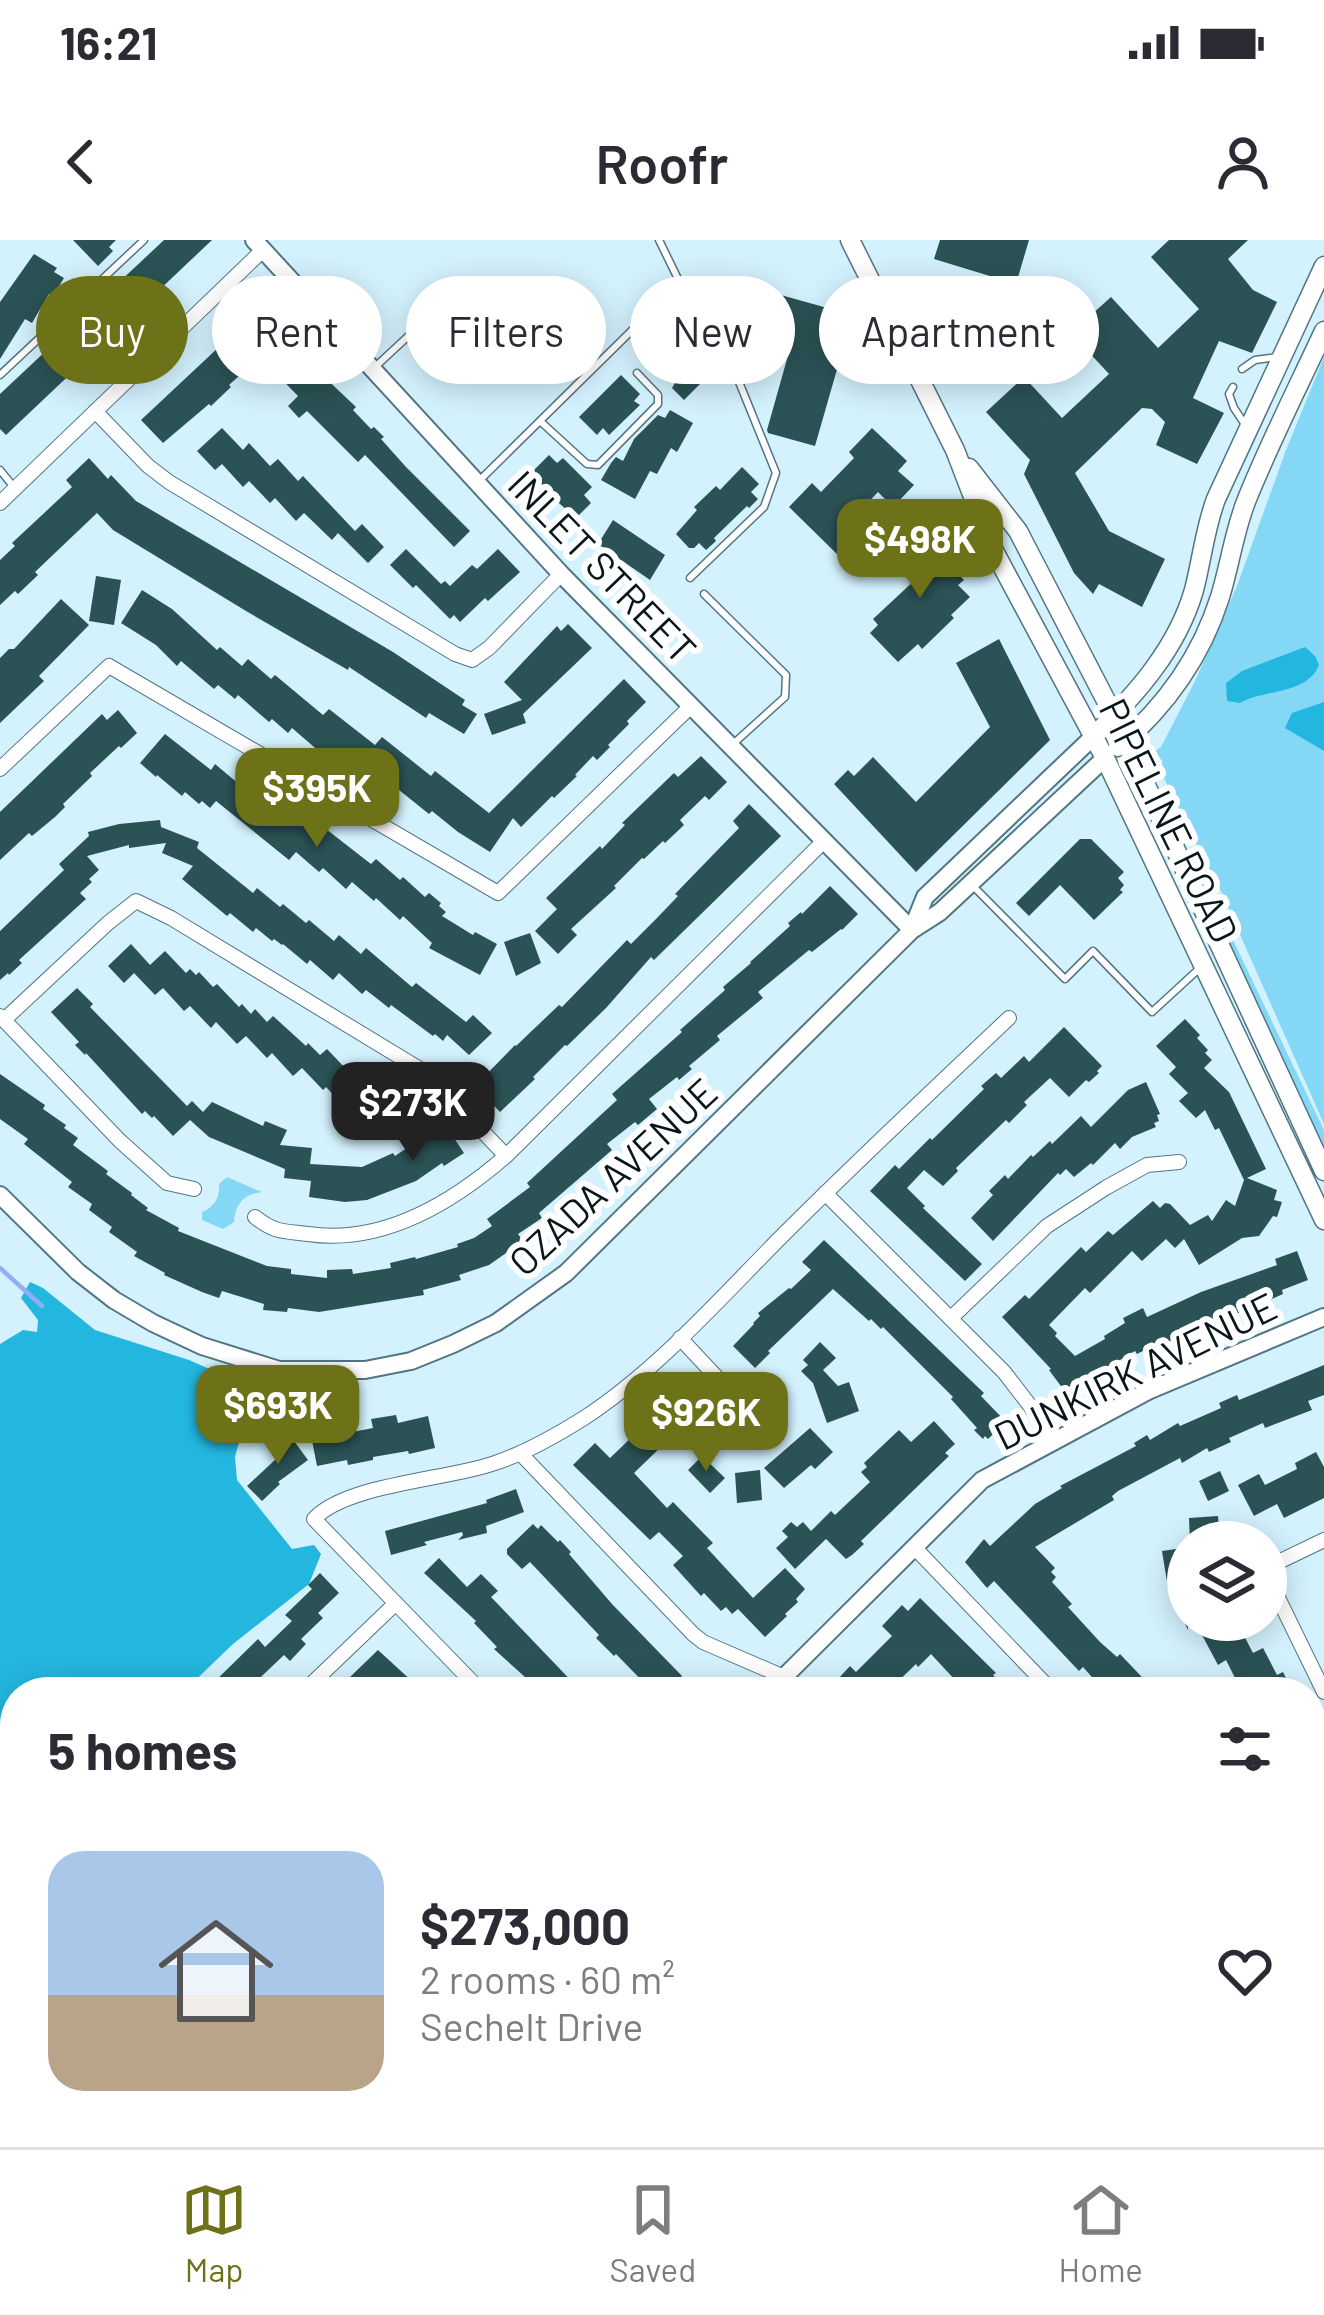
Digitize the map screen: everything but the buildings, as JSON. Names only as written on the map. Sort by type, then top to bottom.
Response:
[{"type":"main road","name":"PIPELINE ROAD","points":[[850,240],[868,276]]},
{"type":"main road","points":[[1094,736],[1154,670],[1178,628],[1194,590],[1208,518],[1324,266]]},
{"type":"main road","points":[[1105,758],[1163,702],[1205,638],[1246,501],[1324,331]]},
{"type":"main road","name":"PIPELINE ROAD","points":[[922,384],[955,450],[994,551],[1105,758],[1324,1220]]},
{"type":"main road","name":"PIPELINE ROAD","points":[[955,450],[1018,531],[1114,716],[1324,1172]]},
{"type":"street","name":"INLET STREET","points":[[259,245],[287,276]]},
{"type":"street","points":[[0,503],[259,245]]},
{"type":"street","name":"INLET STREET","points":[[382,381],[561,574],[912,930]]},
{"type":"street","points":[[95,411],[170,482],[472,660],[561,574]]},
{"type":"street","points":[[0,769],[109,666],[498,893],[692,706]]},
{"type":"street","name":"OZADA AVENUE","points":[[912,930],[925,897],[1094,736]]},
{"type":"street","name":"OZADA AVENUE","points":[[0,1195],[78,1273],[114,1300],[202,1346],[279,1370],[365,1370],[410,1361],[453,1344],[496,1323],[566,1273],[912,930],[940,912],[1105,758]]},
{"type":"street","points":[[256,1217],[270,1229],[318,1236],[358,1234],[401,1223],[473,1184],[824,841]]},
{"type":"street","points":[[194,1189],[167,1184],[2,1018],[136,902],[428,1074],[506,1156]]},
{"type":"street","points":[[468,1677],[314,1519],[325,1507],[355,1496],[468,1471],[520,1453],[581,1420],[628,1387],[1009,1018]]},
{"type":"street","points":[[951,1318],[1048,1226],[1147,1166],[1179,1162]]},
{"type":"street","points":[[825,1193],[1004,1372],[1053,1442]]},
{"type":"street","name":"DUNKIRK AVENUE","points":[[788,1677],[982,1480],[1150,1390],[1324,1317]]},
{"type":"street","points":[[680,1338],[752,1414]]},
{"type":"street","points":[[520,1453],[693,1634],[768,1677]]},
{"type":"street","points":[[1287,1559],[1324,1540]]},
{"type":"street","points":[[914,1547],[1039,1677]]},
{"type":"street","points":[[319,1677],[396,1603]]},
{"type":"street","points":[[1287,1614],[1317,1677]]},
{"type":"lane","points":[[0,375],[134,243],[144,240]]},
{"type":"lane","points":[[659,240],[677,276]]},
{"type":"lane","points":[[478,482],[630,332]]},
{"type":"lane","points":[[382,361],[406,338]]},
{"type":"lane","points":[[1242,369],[1255,360],[1282,357]]},
{"type":"lane","points":[[540,421],[586,464],[598,465],[658,404],[658,395],[648,384]]},
{"type":"lane","points":[[690,578],[764,507],[776,473],[740,384]]},
{"type":"lane","points":[[1233,387],[1229,394],[1234,408],[1248,428]]},
{"type":"lane","points":[[0,470],[15,488]]},
{"type":"lane","points":[[704,594],[786,676],[785,697],[730,746]]},
{"type":"lane","points":[[970,884],[1065,979],[1093,951],[1152,1012],[1204,964]]},
{"type":"shaded area","points":[[1324,357],[1324,1124],[1155,751],[1195,681],[1237,586]]},
{"type":"shaded area","points":[[1305,647],[1319,665],[1305,682],[1240,703],[1227,701],[1226,683],[1242,671]]},
{"type":"shaded area","points":[[1324,702],[1324,751],[1285,728],[1292,713]]},
{"type":"shaded area","points":[[1222,917],[1324,1130],[1324,1156],[1217,922]]},
{"type":"shaded area","points":[[227,1177],[262,1192],[242,1201],[234,1222],[223,1229],[202,1220],[202,1212],[215,1201],[219,1184]]},
{"type":"shaded area","points":[[30,1282],[95,1330],[223,1375],[269,1376],[291,1393],[294,1412],[285,1430],[239,1442],[237,1480],[292,1549],[314,1545],[321,1554],[309,1584],[199,1677],[0,1677],[0,1344],[23,1330],[37,1332],[38,1320],[21,1298]]},
{"type":"waterway","points":[[0,1268],[42,1306]]}]
